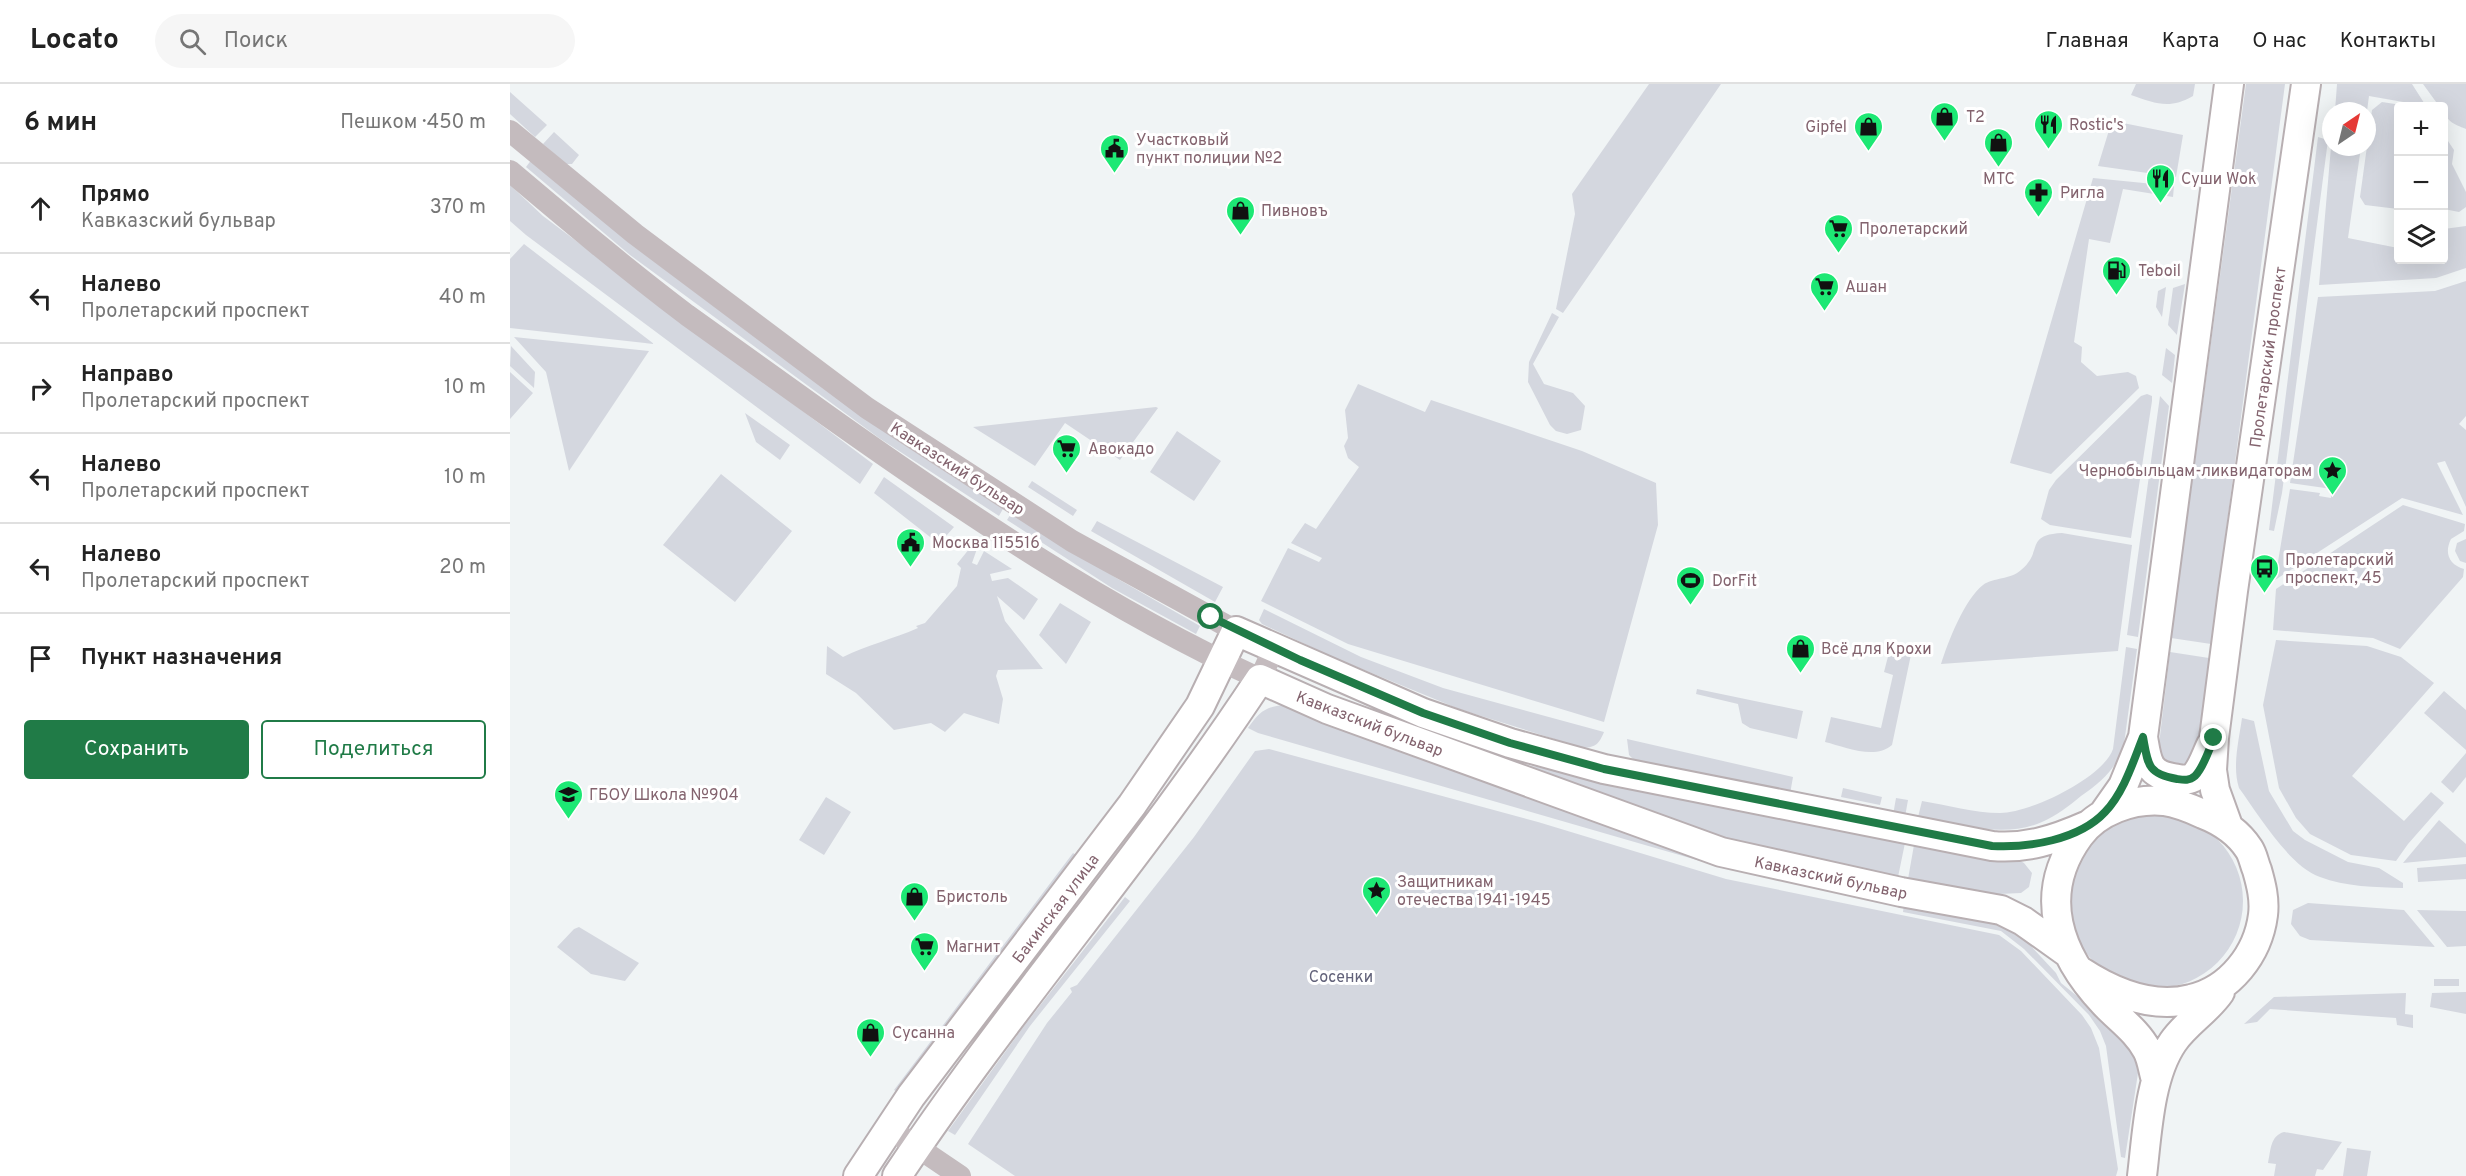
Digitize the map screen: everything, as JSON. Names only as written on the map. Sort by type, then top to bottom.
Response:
[{"type":"main road","name":"Пролетарский проспект","points":[[2095,820],[2123,786],[2143,737],[2229,84]]},
{"type":"main road","name":"Пролетарский проспект","points":[[2228,826],[2215,790],[2212,770],[2214,738],[2306,84]]},
{"type":"main road","name":"Кавказский бульвар","points":[[1236,631],[1423,713],[1510,743],[1604,769],[1992,846],[2027,846],[2053,840],[2095,820]]},
{"type":"main road","name":"Бакинская улица","points":[[858,1176],[923,1080],[1132,805],[1200,706],[1236,631]]},
{"type":"main road","name":"Кавказский бульвар","points":[[1260,679],[1327,709],[1721,852],[1901,892],[2001,910],[2023,921],[2074,962]]},
{"type":"main road","name":"Бакинская улица","points":[[897,1176],[1006,1023],[1178,798],[1260,679]]},
{"type":"main road","name":"Пролетарский проспект","points":[[2143,737],[2148,763],[2153,771],[2160,776],[2186,780],[2199,771],[2214,738]]},
{"type":"main road","points":[[2142,1176],[2156,1080],[2174,1042],[2214,1001],[2253,948],[2264,913],[2262,888],[2250,850],[2228,826],[2194,810],[2162,801],[2136,803],[2095,820],[2072,846],[2059,881],[2056,912],[2059,930],[2074,962],[2092,990],[2135,1032],[2148,1051],[2156,1080]]},
{"type":"main road","points":[[2074,962],[2120,993],[2149,1000],[2170,1002],[2191,1000],[2227,983]]},
{"type":"street","name":"Кавказский бульвар","points":[[510,131],[635,234],[763,332],[876,414],[1072,540],[1236,631]]},
{"type":"street","name":"Кавказский бульвар","points":[[510,171],[686,314],[888,458],[1055,567],[1171,635],[1260,679]]},
{"type":"street","name":"Бакинская улица","points":[[1260,679],[1274,648]]},
{"type":"street","points":[[889,1128],[960,1176]]},
{"type":"green space","points":[[1649,84],[1721,84],[1563,313],[1556,309],[1575,214],[1572,194]]},
{"type":"green space","points":[[2136,84],[2195,84],[2193,96],[2177,103],[2162,104],[2131,95]]},
{"type":"green space","points":[[2246,84],[2285,84],[2211,644],[2171,638]]},
{"type":"green space","points":[[2337,84],[2412,84],[2423,102],[2403,102],[2369,96],[2368,102],[2336,102]]},
{"type":"green space","points":[[2423,84],[2466,84],[2466,129],[2448,119],[2448,102],[2436,102]]},
{"type":"green space","points":[[510,92],[547,125],[535,137],[510,114]]},
{"type":"green space","points":[[2382,102],[2394,104],[2394,209],[2365,205],[2360,197],[2366,156],[2376,156],[2376,107]]},
{"type":"green space","points":[[2123,123],[2183,135],[2176,177],[2098,166],[2110,127]]},
{"type":"green space","points":[[554,132],[579,155],[572,164],[566,164],[543,144]]},
{"type":"green space","points":[[2318,137],[2322,138],[2322,156],[2326,156],[2282,493],[2274,531],[2269,530]]},
{"type":"green space","points":[[2448,141],[2454,150],[2452,164],[2466,192],[2466,207],[2459,212],[2448,210]]},
{"type":"green space","points":[[2330,156],[2360,156],[2348,238],[2394,247],[2394,264],[2448,264],[2448,228],[2466,226],[2466,268],[2436,278],[2319,285]]},
{"type":"green space","points":[[532,159],[1004,507],[999,516],[879,438],[630,255],[526,167]]},
{"type":"green space","points":[[2093,178],[2174,186],[2173,197],[2123,189],[2110,243],[2089,239],[2074,342],[2082,347],[2081,362],[2097,376],[2128,372],[2136,376],[2139,388],[2051,474],[2010,463]]},
{"type":"green space","points":[[510,185],[543,216],[873,464],[860,484],[526,235],[510,221]]},
{"type":"green space","points":[[524,244],[654,344],[510,328],[510,259]]},
{"type":"green space","points":[[2466,281],[2466,416],[2459,424],[2466,430],[2466,507],[2445,461],[2437,463],[2463,515],[2402,498],[2275,580],[2290,489],[2320,493],[2319,496],[2331,498],[2332,489],[2290,483],[2318,297],[2435,291]]},
{"type":"green space","points":[[2185,284],[2177,335],[2168,325],[2173,288]]},
{"type":"green space","points":[[2166,287],[2162,317],[2156,307],[2158,291]]},
{"type":"green space","points":[[1552,313],[1559,317],[1533,364],[1544,384],[1573,393],[1585,406],[1581,430],[1567,434],[1556,431],[1550,425],[1528,382],[1529,362]]},
{"type":"green space","points":[[514,337],[649,351],[569,471],[546,372]]},
{"type":"green space","points":[[511,346],[535,372],[534,388],[510,366]]},
{"type":"green space","points":[[2166,348],[2175,355],[2172,383],[2162,375]]},
{"type":"green space","points":[[510,372],[533,393],[510,419]]},
{"type":"green space","points":[[1358,384],[1425,412],[1431,400],[1582,451],[1656,483],[1658,525],[1604,722],[1348,644],[1261,601],[1288,548],[1319,562],[1322,558],[1291,543],[1305,523],[1316,529],[1359,467],[1348,458],[1344,446],[1348,438],[1345,410]]},
{"type":"green space","points":[[2147,394],[2152,396],[2152,401],[2131,538],[2050,525],[2041,519],[2049,490],[2056,480],[2141,396]]},
{"type":"green space","points":[[2160,396],[2169,406],[2138,637],[2127,635]]},
{"type":"green space","points":[[1158,408],[1120,460],[1065,423],[1035,466],[973,427]]},
{"type":"green space","points":[[745,413],[790,445],[780,460],[756,442]]},
{"type":"green space","points":[[1177,431],[1221,461],[1194,501],[1150,472]]},
{"type":"green space","points":[[721,474],[792,531],[735,602],[663,545]]},
{"type":"green space","points":[[884,477],[954,527],[939,544],[874,493]]},
{"type":"green space","points":[[1032,481],[1077,510],[1073,516],[1028,487]]},
{"type":"green space","points":[[2403,505],[2465,524],[2464,531],[2451,539],[2448,549],[2451,561],[2464,569],[2463,577],[2400,649],[2373,638],[2273,630],[2276,589]]},
{"type":"green space","points":[[1012,512],[1118,579],[1200,626],[1196,634],[1112,588],[1007,520]]},
{"type":"green space","points":[[1097,521],[1223,587],[1215,602],[1091,531]]},
{"type":"green space","points":[[2062,533],[2132,545],[2118,651],[1941,664],[1958,622],[1976,592],[1987,582],[2017,573],[2028,563],[2038,541],[2050,534]]},
{"type":"green space","points":[[2466,539],[2466,563],[2460,561],[2455,551],[2457,543]]},
{"type":"green space","points":[[974,543],[978,546],[972,563],[977,565],[984,551],[1012,569],[990,574],[992,581],[1008,578],[1038,599],[1024,620],[997,596],[1005,621],[1043,669],[998,670],[996,676],[1003,699],[999,724],[964,713],[945,732],[931,723],[894,730],[856,693],[826,674],[827,646],[843,657],[918,628],[916,626],[925,623],[957,586],[961,568],[957,564]]},
{"type":"green space","points":[[1060,603],[1091,622],[1066,664],[1039,635]]},
{"type":"green space","points":[[1264,609],[1361,657],[1443,688],[1604,732],[1596,744],[1583,748],[1459,709],[1335,658],[1262,624],[1259,620]]},
{"type":"green space","points":[[2276,640],[2367,646],[2401,657],[2434,683],[2352,776],[2404,821],[2431,792],[2444,803],[2396,861],[2351,855],[2310,834],[2296,818],[2279,788],[2263,705]]},
{"type":"green space","points":[[1892,641],[1913,645],[1892,745],[1877,752],[1869,752],[1825,742],[1831,717],[1881,728],[1893,675],[1884,672]]},
{"type":"green space","points":[[2126,647],[2137,649],[2124,744],[2113,768],[2095,785],[2057,814],[2027,827],[1996,830],[1918,817],[1922,801],[1980,812],[2000,813],[2029,807],[2064,792],[2095,771],[2107,760],[2113,749]]},
{"type":"green space","points":[[2170,652],[2209,658],[2195,763],[2191,770],[2157,761]]},
{"type":"green space","points":[[1697,689],[1803,711],[1797,739],[1750,728],[1742,723],[1738,704],[1696,694]]},
{"type":"green space","points":[[2444,691],[2466,710],[2466,750],[2424,713]]},
{"type":"green space","points":[[1285,705],[1722,862],[1721,867],[1258,733],[1248,728],[1264,711]]},
{"type":"green space","points":[[2242,718],[2254,721],[2269,791],[2293,831],[2305,840],[2348,862],[2379,868],[2403,883],[2403,888],[2361,886],[2320,877],[2308,871],[2286,851],[2239,788],[2236,762]]},
{"type":"green space","points":[[1412,729],[1501,761],[1573,773],[1905,843],[1898,877],[1725,842],[1411,731]]},
{"type":"green space","points":[[1627,739],[1793,777],[1790,794],[1634,760],[1629,755]]},
{"type":"green space","name":"Сосенки","points":[[1269,749],[1538,822],[1726,879],[1999,935],[2021,951],[2082,1015],[2091,1028],[2099,1048],[2118,1169],[2116,1176],[1015,1176],[968,1144],[1047,1023],[1072,992],[1070,988],[1077,985],[1194,837],[1255,751]]},
{"type":"green space","points":[[2466,753],[2466,777],[2453,793],[2441,782]]},
{"type":"green space","points":[[1843,788],[1882,797],[1880,805],[1841,797]]},
{"type":"green space","points":[[826,797],[851,812],[824,855],[799,840]]},
{"type":"green space","points":[[1896,798],[1908,800],[1905,817],[1893,815]]},
{"type":"green space","points":[[2156,814],[2173,815],[2189,820],[2205,828],[2218,839],[2229,852],[2237,868],[2242,884],[2242,918],[2237,934],[2229,950],[2218,963],[2205,974],[2189,982],[2173,987],[2156,988],[2139,987],[2123,982],[2107,974],[2094,963],[2083,950],[2075,934],[2070,918],[2069,901],[2070,884],[2075,868],[2083,852],[2094,839],[2107,828],[2123,820],[2139,815]]},
{"type":"green space","points":[[2439,820],[2466,844],[2466,857],[2403,863]]},
{"type":"green space","points":[[1914,845],[2015,858],[2024,863],[2032,873],[2029,887],[2021,893],[1999,894],[1908,879]]},
{"type":"green space","points":[[1073,853],[1079,857],[899,1093],[894,1090]]},
{"type":"green space","points":[[2466,864],[2466,879],[2418,882],[2417,868]]},
{"type":"green space","points":[[1125,897],[1130,901],[1030,1026],[955,1135],[948,1131],[1024,1026]]},
{"type":"green space","points":[[2308,903],[2404,910],[2435,947],[2310,940],[2300,936],[2291,924],[2293,910]]},
{"type":"green space","points":[[1904,904],[1999,923],[2029,944],[2056,973],[2061,983],[2115,1027],[2135,1057],[2138,1073],[2125,1158],[2121,1157],[2106,1046],[2100,1031],[2089,1015],[2024,949],[2001,931],[1903,912]]},
{"type":"green space","points":[[2417,910],[2466,911],[2466,946],[2447,947]]},
{"type":"green space","points":[[579,927],[639,963],[625,981],[591,974],[557,947],[574,929]]},
{"type":"green space","points":[[2434,979],[2459,979],[2459,986],[2434,986]]},
{"type":"green space","points":[[2466,992],[2466,1014],[2430,1007],[2432,993]]},
{"type":"green space","points":[[2406,993],[2405,1014],[2413,1015],[2413,1028],[2397,1025],[2396,1018],[2270,1009],[2257,1022],[2244,1024],[2274,997]]},
{"type":"green space","points":[[2284,1132],[2342,1142],[2323,1170],[2317,1169],[2315,1176],[2274,1176],[2276,1164],[2268,1163],[2271,1149],[2276,1137]]},
{"type":"green space","points":[[2347,1148],[2371,1151],[2367,1176],[2343,1176]]},
{"type":"place","name":"T2","points":[[1945,142]]},
{"type":"place","name":"Rostic's","points":[[2048,150]]},
{"type":"place","name":"Gipfel","points":[[1868,152]]},
{"type":"place","name":"МТС","points":[[1999,168]]},
{"type":"place","name":"Участковый пункт полиции №2","points":[[1115,174]]},
{"type":"place","name":"Суши Wok","points":[[2160,204]]},
{"type":"place","name":"Ригла","points":[[2039,218]]},
{"type":"place","name":"Пивновъ","points":[[1240,236]]},
{"type":"place","name":"Пролетарский","points":[[1838,254]]},
{"type":"place","name":"Teboil","points":[[2117,296]]},
{"type":"place","name":"Ашан","points":[[1824,312]]},
{"type":"place","name":"Авокадо","points":[[1067,474]]},
{"type":"place","name":"Чернобыльцам-ликвидаторам","points":[[2333,496]]},
{"type":"place","name":"Москва 115516","points":[[911,568]]},
{"type":"place","name":"Пролетарский проспект, 45","points":[[2264,594]]},
{"type":"place","name":"DorFit","points":[[1691,606]]},
{"type":"place","name":"Всё для Крохи","points":[[1800,674]]},
{"type":"place","name":"ГБОУ Школа №904","points":[[568,820]]},
{"type":"place","name":"Защитникам отечества 1941-1945","points":[[1376,916]]},
{"type":"place","name":"Бристоль","points":[[915,922]]},
{"type":"place","name":"Магнит","points":[[925,972]]},
{"type":"place","name":"Сусанна","points":[[871,1058]]},
{"type":"route","points":[[1211,617],[1300,660],[1423,713],[1510,743],[1604,769],[1992,846],[2027,846],[2053,840],[2086,826],[2104,813],[2123,786],[2143,737],[2148,763],[2153,771],[2160,776],[2186,780],[2199,771],[2214,738]]}]
